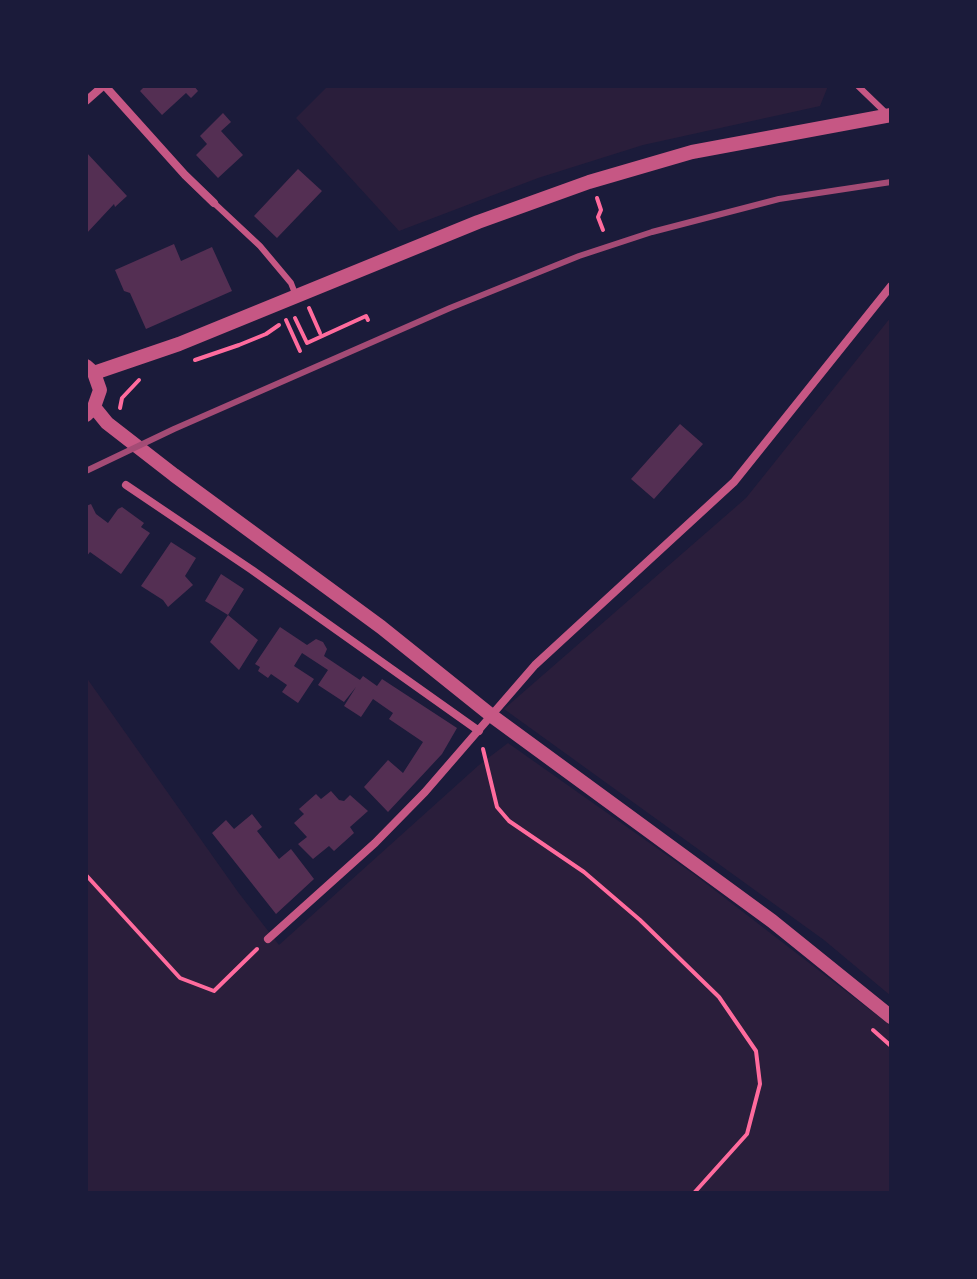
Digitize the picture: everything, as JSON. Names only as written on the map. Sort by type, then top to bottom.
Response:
[{"type":"street","points":[[86,101],[104,86],[214,203]]},
{"type":"street","points":[[889,115],[692,152],[589,182],[478,222],[302,301],[179,344],[90,370],[100,390],[90,411],[381,627],[492,716],[772,921],[891,1017]]},
{"type":"street","points":[[268,939],[375,843],[479,731],[535,665],[734,482],[891,286]]},
{"type":"street","points":[[126,485],[479,731]]},
{"type":"lane","points":[[858,86],[889,115]]},
{"type":"lane","points":[[214,203],[260,246],[302,301]]},
{"type":"path","points":[[597,195],[601,210],[598,217],[603,230]]},
{"type":"path","points":[[302,301],[318,302]]},
{"type":"path","points":[[191,361],[215,355],[266,334],[294,314],[302,301]]},
{"type":"path","points":[[302,301],[320,333]]},
{"type":"path","points":[[294,314],[307,343],[366,316],[368,320]]},
{"type":"path","points":[[286,320],[300,351]]},
{"type":"path","points":[[122,398],[143,376]]},
{"type":"path","points":[[479,731],[486,771],[497,807],[509,821],[584,872],[640,920],[719,997],[756,1051],[760,1084],[747,1134],[694,1193]]},
{"type":"path","points":[[86,875],[180,978],[214,991],[268,939]]},
{"type":"shaded area","points":[[328,86],[828,86],[820,106],[643,145],[538,178],[399,231],[296,118]]},
{"type":"shaded area","points":[[891,317],[891,996],[824,940],[504,709],[746,498]]},
{"type":"shaded area","points":[[86,677],[279,945],[479,765],[508,743],[695,875],[891,1026],[891,1193],[86,1193]]},
{"type":"building","points":[[145,86],[194,86],[198,91],[191,98],[186,93],[162,115],[140,91]]},
{"type":"building","points":[[223,113],[231,122],[221,131],[243,155],[218,178],[196,155],[207,144],[200,136]]},
{"type":"building","points":[[86,152],[127,196],[115,207],[114,204],[86,234]]},
{"type":"building","points":[[298,169],[322,191],[277,238],[254,216]]},
{"type":"building","points":[[174,244],[181,261],[212,247],[232,291],[146,329],[130,293],[124,291],[115,270]]},
{"type":"building","points":[[680,424],[703,444],[654,499],[631,479]]},
{"type":"building","points":[[91,504],[96,514],[108,523],[122,507],[144,523],[141,527],[150,533],[121,574],[90,552],[86,557],[86,506]]},
{"type":"building","points":[[171,542],[196,558],[185,576],[193,585],[168,607],[163,600],[141,586]]},
{"type":"building","points":[[221,574],[244,589],[228,615],[205,601]]},
{"type":"building","points":[[228,615],[258,640],[239,670],[210,642]]},
{"type":"building","points":[[280,627],[307,645],[316,639],[323,642],[327,649],[324,656],[360,680],[363,676],[377,686],[382,679],[457,728],[442,754],[388,812],[364,787],[388,760],[403,773],[423,742],[389,719],[393,713],[373,699],[361,717],[344,706],[356,687],[344,702],[318,685],[328,670],[302,653],[294,666],[314,679],[298,703],[282,692],[287,685],[271,674],[268,678],[258,671],[260,667],[255,664]]},
{"type":"building","points":[[331,791],[339,800],[344,801],[350,795],[368,811],[350,827],[354,833],[334,851],[329,846],[313,859],[298,844],[307,837],[294,823],[304,814],[299,809],[316,794],[321,799]]},
{"type":"building","points":[[252,814],[262,827],[257,831],[279,859],[291,849],[314,879],[276,914],[212,833],[226,820],[234,829]]},
{"type":"railway","points":[[86,471],[450,308],[579,256],[652,232],[779,199],[891,182]]}]
